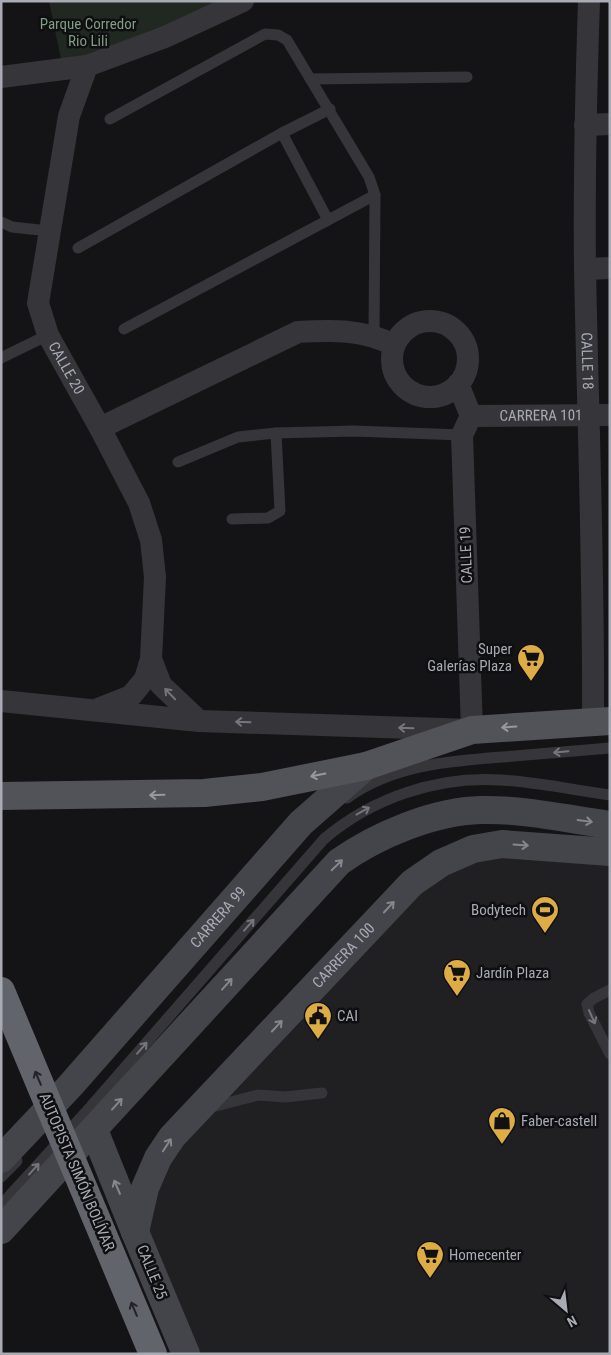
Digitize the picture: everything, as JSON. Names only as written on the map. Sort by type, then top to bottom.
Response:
[{"type":"highway","name":"AUTOPISTA SIMÓN BOLÍVAR","points":[[1,991],[153,1354]]},
{"type":"main road","points":[[472,730],[601,721]]},
{"type":"main road","name":"CARRERA 99","points":[[11,1157],[70,1086],[301,823],[366,766],[472,730]]},
{"type":"main road","points":[[1,796],[204,793],[262,787],[366,766]]},
{"type":"main road","points":[[1,1230],[339,862],[376,839],[396,831],[436,818],[480,810],[525,813],[610,825]]},
{"type":"main road","name":"CARRERA 100","points":[[145,1188],[158,1158],[172,1137],[412,883],[425,872],[473,849],[502,844],[610,852]]},
{"type":"main road","points":[[94,1130],[135,1232]]},
{"type":"main road","name":"CALLE 25","points":[[145,1188],[135,1232],[186,1354]]},
{"type":"street","points":[[1,77],[87,66],[165,38],[243,1]]},
{"type":"street","name":"CALLE 18","points":[[589,1],[585,125],[585,269],[600,415],[601,721]]},
{"type":"street","name":"CALLE 20","points":[[87,66],[68,116],[38,303],[48,335],[139,503],[151,540],[155,577],[151,660],[144,680],[131,696],[93,711]]},
{"type":"street","points":[[585,125],[610,124]]},
{"type":"street","points":[[585,269],[610,268]]},
{"type":"street","points":[[424,322],[438,322],[450,326],[460,335],[466,347],[468,360],[465,373],[458,384],[445,394],[430,397],[410,392],[396,376],[392,356],[394,345],[406,330],[424,322]]},
{"type":"street","points":[[100,428],[298,332],[330,330],[374,335],[394,345]]},
{"type":"street","name":"CALLE 19","points":[[458,384],[467,426],[472,730]]},
{"type":"street","name":"CARRERA 101","points":[[467,426],[600,415]]},
{"type":"street","name":"CALLE 20","points":[[151,660],[161,685],[199,721]]},
{"type":"street","points":[[1,701],[199,721],[472,730]]},
{"type":"lane","points":[[110,118],[265,34],[278,35],[287,40],[330,109],[368,176],[375,196],[374,335]]},
{"type":"lane","points":[[311,79],[467,77]]},
{"type":"lane","points":[[78,248],[282,133],[330,109]]},
{"type":"lane","points":[[282,133],[328,220]]},
{"type":"lane","points":[[124,329],[375,196]]},
{"type":"lane","points":[[1,222],[12,226],[49,231]]},
{"type":"lane","points":[[1,358],[48,335]]},
{"type":"lane","points":[[178,462],[238,438],[276,433],[467,426]]},
{"type":"lane","points":[[232,519],[268,518],[280,511],[276,433]]},
{"type":"lane","points":[[76,1098],[312,827],[352,794],[374,782],[425,765],[465,759],[610,748]]},
{"type":"lane","points":[[1,1205],[85,1113],[324,839],[343,823],[382,801],[430,787],[465,780],[501,780],[610,795]]},
{"type":"lane","points":[[610,990],[587,1004],[589,1013],[610,1054]]},
{"type":"lane","points":[[196,1112],[258,1095],[285,1097],[322,1093]]},
{"type":"lane","points":[[49,1126],[62,1112]]},
{"type":"lane","points":[[1,1177],[11,1157]]},
{"type":"shaded area","name":"Jardín Plaza","points":[[473,849],[610,852],[610,1354],[186,1354],[139,1208],[145,1188],[412,883]]},
{"type":"green space","name":"Parque Corredor Rio Lili","points":[[49,1],[243,1],[63,69]]},
{"type":"place","name":"Super Galerías Plaza","points":[[531,682]]},
{"type":"place","name":"Bodytech","points":[[545,934]]},
{"type":"place","name":"Jardín Plaza","points":[[457,997]]},
{"type":"place","name":"CAI","points":[[318,1040]]},
{"type":"place","name":"Faber-castell","points":[[502,1145]]},
{"type":"place","name":"Homecenter","points":[[430,1279]]}]
